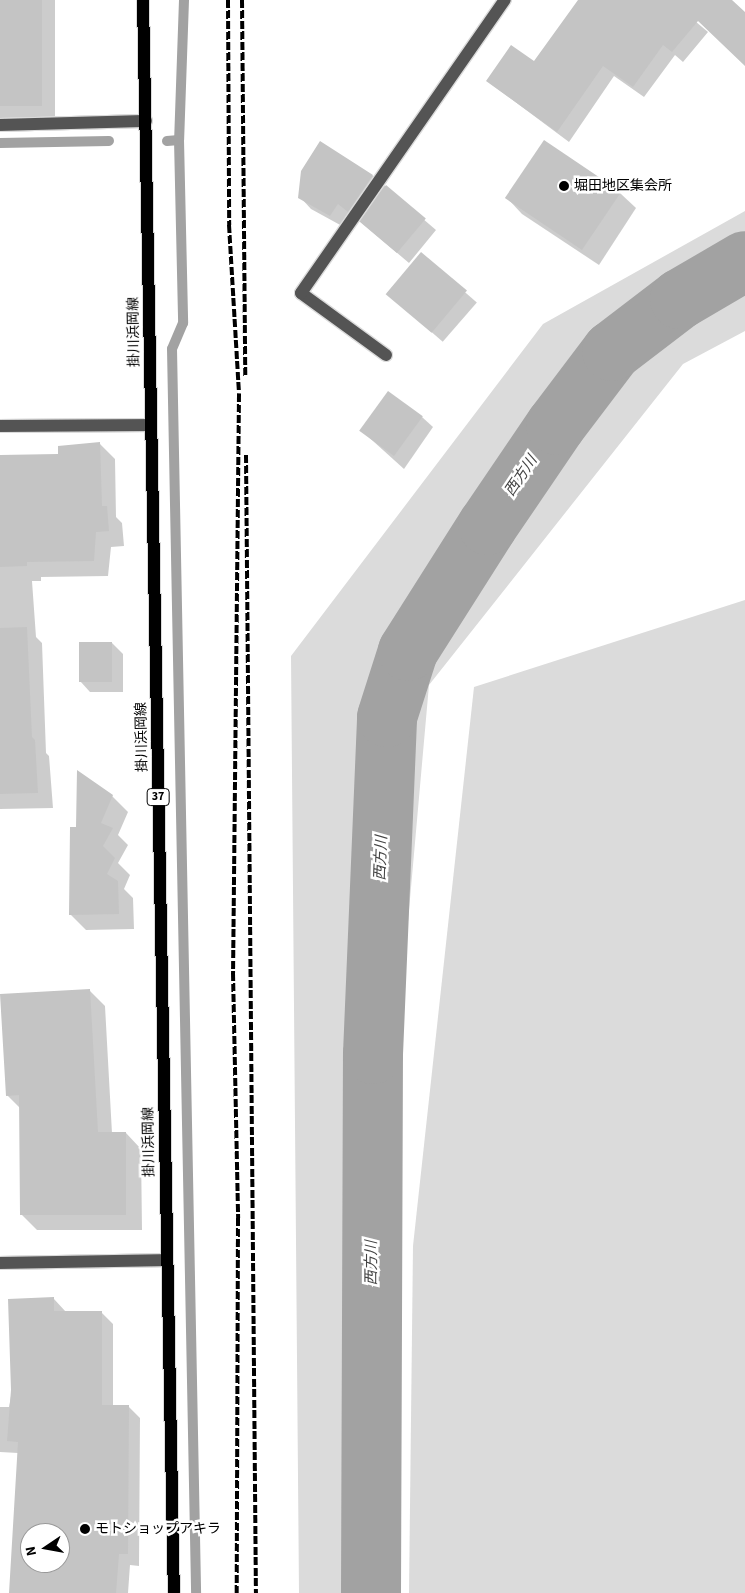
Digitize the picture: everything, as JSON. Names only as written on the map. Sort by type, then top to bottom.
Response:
[{"type":"main road","name":"掛川浜岡線","points":[[143,0],[166,1260],[174,1593]]},
{"type":"street","points":[[386,355],[301,293],[504,0]]},
{"type":"street","points":[[0,125],[146,121]]},
{"type":"street","points":[[0,426],[151,425]]},
{"type":"street","points":[[0,1263],[166,1260]]},
{"type":"shaded area","points":[[745,211],[745,331],[683,364],[429,685],[372,1327],[385,1593],[299,1593],[291,656],[543,324]]},
{"type":"shaded area","points":[[745,600],[745,1593],[409,1593],[413,1246],[474,687]]},
{"type":"building","points":[[0,0],[42,0],[42,106],[0,106]]},
{"type":"building","points":[[578,0],[732,0],[745,12],[745,66],[698,21],[672,52],[663,45],[633,87],[603,66],[557,132],[486,81],[511,45],[534,61]]},
{"type":"building","points":[[544,140],[621,192],[582,250],[505,198]]},
{"type":"building","points":[[320,141],[373,175],[348,212],[338,204],[330,216],[298,198],[301,171]]},
{"type":"building","points":[[386,185],[426,218],[397,253],[357,219]]},
{"type":"building","points":[[421,252],[467,291],[432,333],[386,294]]},
{"type":"building","points":[[388,391],[423,416],[394,456],[359,431]]},
{"type":"building","points":[[100,442],[102,506],[107,506],[109,531],[96,532],[94,561],[27,562],[27,566],[0,567],[0,455],[58,454],[58,446]]},
{"type":"building","points":[[27,627],[32,737],[35,740],[38,793],[0,794],[0,628]]},
{"type":"building","points":[[79,642],[112,642],[112,682],[79,682]]},
{"type":"building","points":[[77,770],[113,795],[101,823],[113,828],[103,846],[115,858],[107,874],[118,881],[119,914],[69,915],[70,827],[76,827]]},
{"type":"building","points":[[90,989],[98,1132],[126,1132],[126,1215],[20,1215],[19,1095],[6,1096],[0,994]]},
{"type":"building","points":[[54,1297],[54,1311],[102,1311],[102,1405],[129,1405],[128,1554],[119,1554],[116,1593],[9,1593],[18,1442],[7,1441],[11,1390],[8,1299]]},
{"type":"waterway","points":[[184,0],[179,140],[183,323],[172,349],[196,1593]]},
{"type":"waterway","points":[[167,141],[179,140]]},
{"type":"waterway","points":[[0,143],[109,141]]},
{"type":"waterway","name":"西方川","points":[[371,1593],[373,1054],[387,717],[408,651],[488,525],[556,425],[612,351],[680,299],[745,261]]},
{"type":"railway","points":[[228,0],[229,225],[239,394],[233,973],[238,1218],[237,1593]]},
{"type":"railway","points":[[242,0],[245,377]]},
{"type":"railway","points":[[246,455],[256,1593]]},
{"type":"place","name":"堀田地区集会所","points":[[564,186]]},
{"type":"place","name":"モトショップアキラ","points":[[85,1529]]}]
